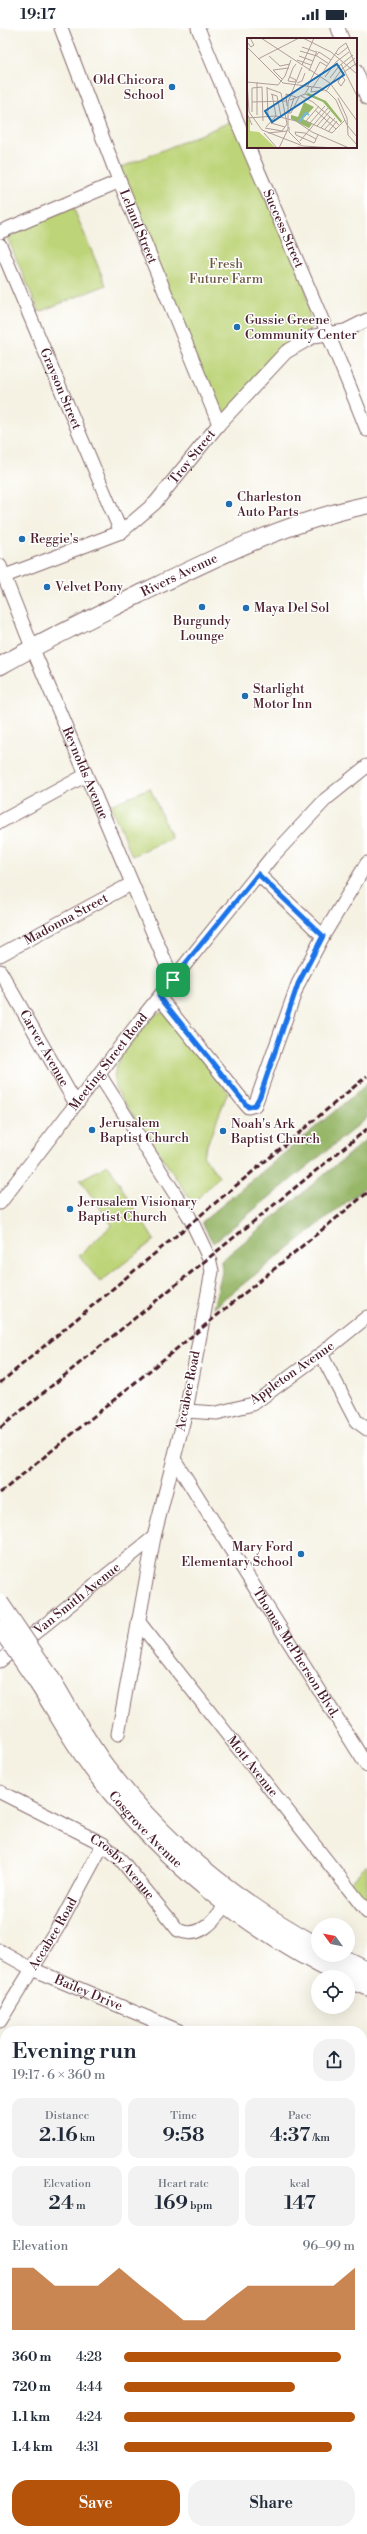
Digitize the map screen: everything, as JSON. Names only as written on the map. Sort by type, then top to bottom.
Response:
[{"type":"main road","name":"Rivers Avenue","points":[[0,666],[32,647],[218,556],[306,522],[367,505]]},
{"type":"main road","name":"Cosgrove Avenue","points":[[0,1603],[99,1778],[140,1826],[226,1905],[278,1942],[332,1970]]},
{"type":"main road","name":"Cosgrove Avenue","points":[[0,1628],[44,1680],[106,1767],[146,1813],[221,1884],[278,1924],[311,1942]]},
{"type":"main road","points":[[350,1962],[367,1970]]},
{"type":"main road","points":[[355,1982],[367,1988]]},
{"type":"street","name":"Leland Street","points":[[61,28],[120,181],[219,424]]},
{"type":"street","name":"Success Street","points":[[198,28],[244,132]]},
{"type":"street","points":[[338,28],[342,38]]},
{"type":"street","points":[[360,80],[367,98]]},
{"type":"street","name":"Success Street","points":[[251,148],[330,335],[367,430]]},
{"type":"street","points":[[0,232],[120,181]]},
{"type":"street","name":"Grayson Street","points":[[0,245],[121,532]]},
{"type":"street","name":"Troy Street","points":[[2,571],[121,532],[156,503],[219,424],[286,352],[314,336],[330,335],[367,320]]},
{"type":"street","name":"Reynolds Avenue","points":[[2,571],[32,647],[131,884],[173,980]]},
{"type":"street","name":"Meeting Street Road","points":[[0,1203],[159,996],[258,874],[326,799],[367,766]]},
{"type":"street","points":[[0,822],[86,774]]},
{"type":"street","points":[[159,996],[248,1107],[255,1105],[260,1096],[298,984],[323,936],[367,863]]},
{"type":"street","points":[[258,874],[323,936]]},
{"type":"street","name":"Madonna Street","points":[[0,955],[131,884]]},
{"type":"street","name":"Carver Avenue","points":[[0,971],[76,1104]]},
{"type":"street","name":"Accabee Road","points":[[99,1074],[189,1216],[209,1258],[212,1271],[208,1301],[194,1361],[186,1411],[154,1537],[118,1734]]},
{"type":"street","name":"Appleton Avenue","points":[[186,1411],[217,1413],[253,1404],[321,1354],[367,1317]]},
{"type":"street","points":[[321,1354],[356,1421],[367,1429]]},
{"type":"street","name":"Thomas McPherson Blvd.","points":[[174,1459],[367,1766]]},
{"type":"street","name":"Van Smith Avenue","points":[[0,1661],[154,1537]]},
{"type":"street","name":"Mott Avenue","points":[[138,1622],[367,1912]]},
{"type":"street","name":"Crosby Avenue","points":[[0,1792],[103,1844],[121,1860],[172,1926],[184,1933],[197,1933],[213,1922],[226,1905]]},
{"type":"street","name":"Accabee Road","points":[[0,2021],[61,1922],[103,1844]]},
{"type":"street","name":"Bailey Drive","points":[[0,1951],[32,1969],[167,2026]]},
{"type":"green space","name":"Fresh Future Farm","points":[[235,120],[305,283],[311,327],[219,423],[115,170]]},
{"type":"green space","points":[[73,207],[106,285],[39,312],[7,237]]},
{"type":"green space","points":[[150,788],[171,838],[132,856],[110,805]]},
{"type":"green space","points":[[158,1013],[164,1013],[228,1092],[203,1155],[219,1177],[193,1203],[116,1090],[114,1080],[115,1070],[125,1050]]},
{"type":"green space","points":[[367,1084],[367,1118],[213,1243],[202,1222]]},
{"type":"green space","points":[[367,1139],[367,1186],[213,1308],[222,1272],[221,1261]]},
{"type":"green space","points":[[108,1165],[154,1240],[100,1282],[79,1256],[112,1225],[80,1180]]},
{"type":"green space","points":[[367,1865],[367,1905],[349,1883]]},
{"type":"railway","points":[[0,1383],[367,1076]]},
{"type":"railway","points":[[0,1428],[367,1129]]},
{"type":"railway","points":[[0,1493],[367,1193]]},
{"type":"place","name":"Old Chicora School","points":[[172,87]]},
{"type":"place","name":"Gussie Greene Community Center","points":[[237,327]]},
{"type":"place","name":"Charleston Auto Parts","points":[[229,504]]},
{"type":"place","name":"Reggie's","points":[[22,539]]},
{"type":"place","name":"Velvet Pony","points":[[47,587]]},
{"type":"place","name":"Burgundy Lounge","points":[[202,607]]},
{"type":"place","name":"Maya Del Sol","points":[[246,608]]},
{"type":"place","name":"Starlight Motor Inn","points":[[245,696]]},
{"type":"place","name":"Jerusalem Baptist Church","points":[[92,1130]]},
{"type":"place","name":"Noah's Ark Baptist Church","points":[[223,1131]]},
{"type":"place","name":"Jerusalem Visionary Baptist Church","points":[[70,1209]]},
{"type":"place","name":"Mary Ford Elementary School","points":[[301,1554]]},
{"type":"route","points":[[258,874],[323,936],[298,984],[260,1096],[255,1105],[248,1107],[159,996],[173,980],[258,874]]}]
